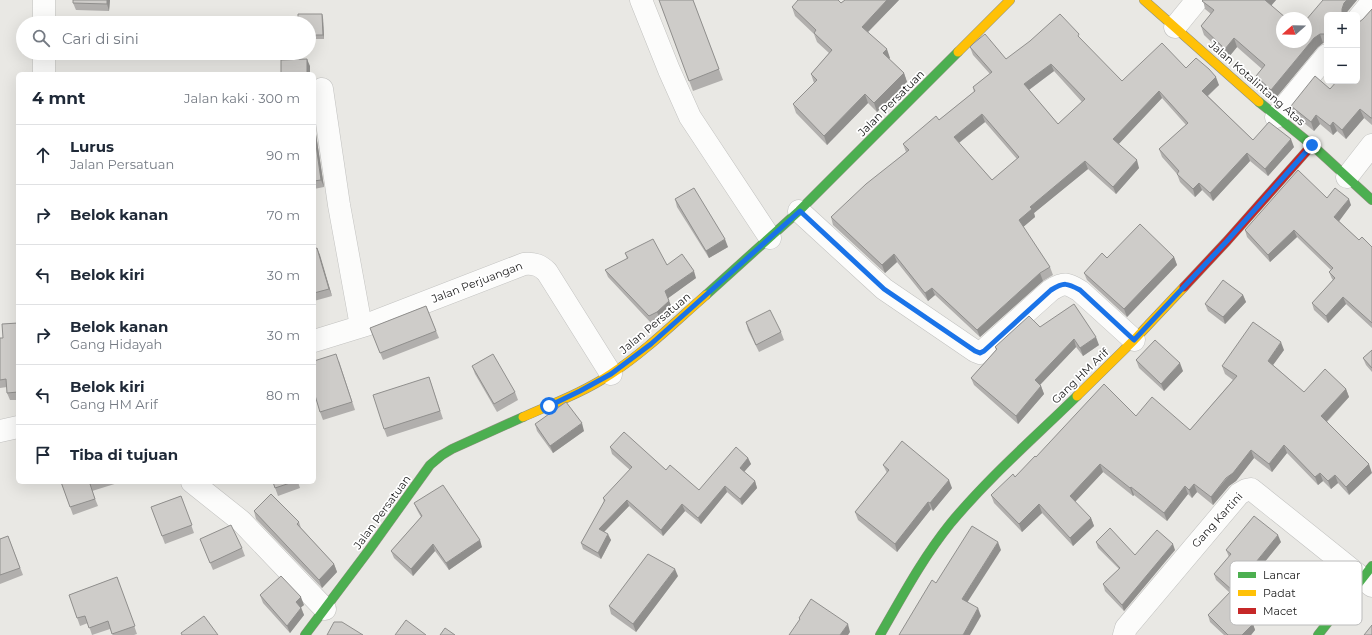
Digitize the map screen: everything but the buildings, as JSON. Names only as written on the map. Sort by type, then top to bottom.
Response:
[{"type":"street","points":[[44,0],[44,16]]},
{"type":"street","points":[[641,0],[669,70],[690,117],[770,238]]},
{"type":"street","name":"Jalan Persatuan","points":[[305,635],[370,550],[430,465],[442,454],[580,391],[611,374],[651,344],[800,211],[1010,0]]},
{"type":"street","name":"Jalan Kotalintang Atas","points":[[1144,0],[1276,117],[1312,145],[1372,200]]},
{"type":"street","points":[[1175,27],[1197,0]]},
{"type":"street","points":[[1360,16],[1372,2]]},
{"type":"street","points":[[1276,117],[1324,59]]},
{"type":"street","points":[[44,60],[44,72]]},
{"type":"street","points":[[322,89],[339,205],[361,326]]},
{"type":"street","points":[[1347,177],[1372,144]]},
{"type":"street","name":"Gang HM Arif","points":[[880,635],[920,565],[950,525],[971,501],[1134,340],[1227,241],[1312,145]]},
{"type":"street","points":[[800,211],[884,289],[980,353],[1051,290],[1060,285],[1071,285],[1080,290],[1134,340]]},
{"type":"street","name":"Jalan Perjuangan","points":[[316,340],[361,326],[524,264],[533,263],[548,272],[611,374]]},
{"type":"street","points":[[0,431],[16,427]]},
{"type":"street","points":[[195,484],[241,521],[325,609]]},
{"type":"street","name":"Gang Kartini","points":[[1125,631],[1239,494],[1246,490],[1251,489],[1348,561]]},
{"type":"street","points":[[1362,585],[1369,577]]},
{"type":"street","points":[[1318,635],[1327,625]]},
{"type":"traffic: fast","points":[[706,295],[799,211],[958,52]]},
{"type":"traffic: fast","points":[[1259,102],[1312,145],[1372,200]]},
{"type":"traffic: fast","points":[[880,635],[921,564],[950,524],[980,490],[1077,396]]},
{"type":"traffic: fast","points":[[305,635],[369,550],[430,465],[452,449],[523,417]]},
{"type":"traffic: fast","points":[[1362,579],[1372,566]]},
{"type":"traffic: fast","points":[[1318,635],[1326,625]]},
{"type":"traffic: slow","points":[[958,52],[1010,0]]},
{"type":"traffic: slow","points":[[1144,0],[1259,102]]},
{"type":"traffic: slow","points":[[1077,396],[1134,340],[1184,287]]},
{"type":"traffic: slow","points":[[523,417],[579,392],[611,374],[648,346],[706,295]]},
{"type":"traffic: jam","points":[[1184,287],[1312,145]]},
{"type":"route","points":[[549,406],[611,374],[651,344],[800,211],[884,289],[968,347],[980,353],[1051,290],[1064,284],[1071,285],[1080,290],[1134,340],[1227,241],[1312,145]]}]
